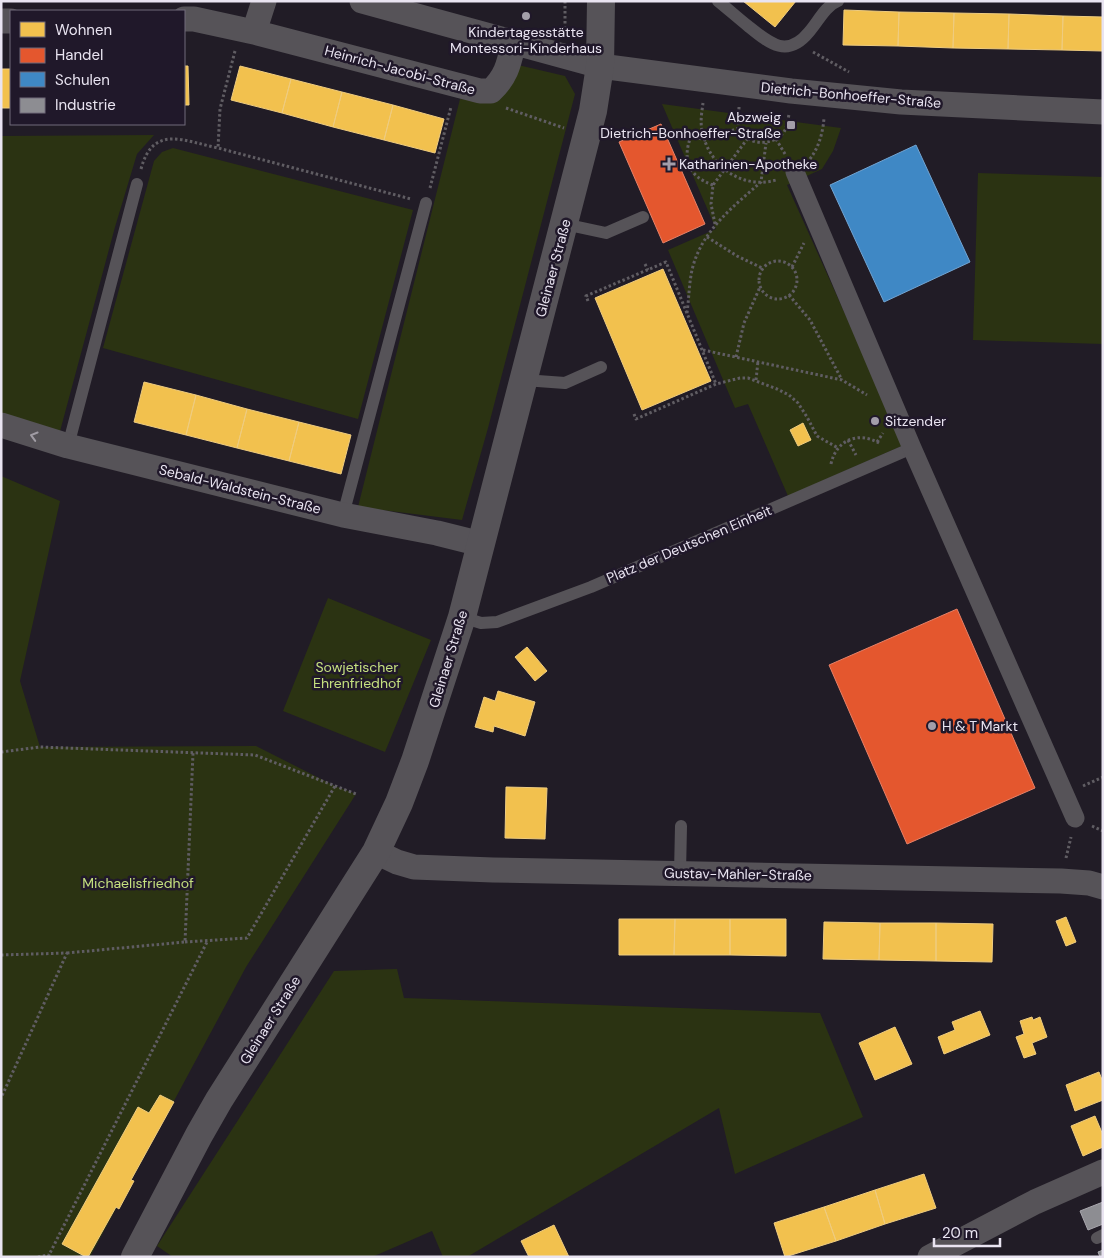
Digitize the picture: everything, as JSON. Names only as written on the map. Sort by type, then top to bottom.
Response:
[{"type":"street","points":[[247,30],[264,1]]},
{"type":"street","name":"Dietrich-Bonhoeffer-Straße","points":[[362,1],[600,66],[791,91],[901,102],[1103,112]]},
{"type":"street","name":"Gleinaer Straße","points":[[135,1257],[214,1109],[376,852],[399,803],[415,761],[462,618],[598,89],[601,1]]},
{"type":"street","name":"Heinrich-Jacobi-Straße","points":[[185,19],[194,18],[247,30],[480,91],[491,91],[500,83],[507,71],[514,42]]},
{"type":"street","points":[[795,172],[912,448],[1075,818]]},
{"type":"street","name":"Sebald-Waldstein-Straße","points":[[1,425],[68,446],[343,515],[437,533],[481,544]]},
{"type":"street","name":"Gustav-Mahler-Straße","points":[[376,852],[397,862],[414,867],[1061,881],[1089,883],[1103,887]]},
{"type":"street","points":[[930,1257],[1035,1202],[1103,1172]]},
{"type":"lane","points":[[718,1],[767,42],[789,47],[798,43],[808,34],[825,11],[838,1]]},
{"type":"lane","points":[[68,446],[137,184]]},
{"type":"lane","points":[[343,515],[426,203]]},
{"type":"lane","points":[[564,224],[606,233],[643,217]]},
{"type":"lane","points":[[524,380],[565,383],[601,367]]},
{"type":"lane","name":"Platz der Deutschen Einheit","points":[[462,618],[481,623],[497,622],[591,587],[912,448]]},
{"type":"lane","points":[[680,873],[681,826]]},
{"type":"path","points":[[218,148],[220,109],[247,30]]},
{"type":"path","points":[[706,80],[702,128],[705,140],[712,156],[724,169],[746,181],[767,183],[787,178],[803,167],[816,151],[824,122],[826,95]]},
{"type":"path","points":[[742,84],[738,118],[739,128],[752,141],[766,143],[776,139],[784,132],[788,123],[791,91]]},
{"type":"path","points":[[137,184],[147,151],[162,140],[172,138],[218,148],[426,203],[456,85]]},
{"type":"path","points":[[491,91],[502,107],[586,136]]},
{"type":"path","points":[[713,185],[703,181],[692,172],[687,162],[686,148],[691,136],[705,140],[739,128]]},
{"type":"path","points":[[715,225],[711,204],[713,185],[748,138]]},
{"type":"path","points":[[687,314],[692,268],[701,245],[715,225],[761,182],[766,143]]},
{"type":"path","points":[[707,237],[737,256],[762,268]]},
{"type":"path","points":[[780,261],[792,267],[797,278],[794,290],[784,298],[768,296],[760,287],[758,281],[762,268],[767,264],[780,261]]},
{"type":"path","points":[[588,301],[586,296],[666,262],[716,384]]},
{"type":"path","points":[[645,264],[648,270]]},
{"type":"path","points":[[736,357],[744,323],[760,287]]},
{"type":"path","points":[[789,295],[810,320],[842,380]]},
{"type":"path","points":[[702,350],[842,380],[896,411]]},
{"type":"path","points":[[756,380],[758,361]]},
{"type":"path","points":[[634,414],[636,419],[716,384],[740,378],[756,380],[789,395],[802,410],[817,436],[838,448]]},
{"type":"path","points":[[834,482],[831,474],[834,452],[848,440],[862,437],[872,439],[880,444],[890,457]]},
{"type":"path","points":[[848,440],[857,457]]},
{"type":"path","points":[[1,752],[40,747],[256,755],[356,794]]},
{"type":"path","points":[[185,942],[193,753]]},
{"type":"path","points":[[1,955],[67,953],[247,938],[335,786]]},
{"type":"path","points":[[1061,881],[1075,818]]},
{"type":"path","points":[[38,1257],[50,1256],[207,942]]},
{"type":"path","points":[[1,1098],[67,953]]},
{"type":"green space","points":[[518,65],[565,76],[575,94],[488,428],[462,520],[358,507],[460,99],[480,101]]},
{"type":"green space","points":[[662,104],[841,128],[833,151],[822,169],[787,185],[904,445],[788,496],[748,404],[735,408],[668,250],[716,229]]},
{"type":"green space","points":[[154,135],[137,154],[115,227],[59,435],[1,417],[1,136]]},
{"type":"green space","points":[[173,148],[413,210],[358,419],[103,348],[154,161],[162,152]]},
{"type":"green space","points":[[978,173],[1103,177],[1103,344],[973,340]]},
{"type":"green space","name":"Michaelisfriedhof","points":[[1,476],[60,501],[20,681],[40,747],[256,746],[335,786],[356,794],[246,967],[90,1257],[1,1257]]},
{"type":"green space","name":"Sowjetischer Ehrenfriedhof","points":[[328,598],[431,640],[385,752],[283,711]]},
{"type":"green space","points":[[397,969],[404,998],[820,1013],[863,1117],[735,1174],[719,1108],[467,1257],[443,1257],[432,1231],[372,1257],[173,1257],[157,1246],[334,971]]},
{"type":"building: Wohnen","points":[[743,1],[796,1],[775,27]]},
{"type":"building: Wohnen","points":[[844,10],[899,12],[898,46],[843,45]]},
{"type":"building: Wohnen","points":[[899,12],[954,13],[953,48],[898,46]]},
{"type":"building: Wohnen","points":[[954,13],[1009,14],[1008,49],[953,48]]},
{"type":"building: Wohnen","points":[[1009,14],[1063,16],[1062,50],[1008,49]]},
{"type":"building: Wohnen","points":[[1063,16],[1103,17],[1103,51],[1062,50]]},
{"type":"building: Wohnen","points":[[185,66],[188,66],[189,105],[185,105]]},
{"type":"building: Wohnen","points":[[240,66],[291,79],[282,113],[231,100]]},
{"type":"building: Wohnen","points":[[1,69],[10,69],[10,108],[1,108]]},
{"type":"building: Wohnen","points":[[291,79],[342,92],[333,127],[282,113]]},
{"type":"building: Wohnen","points":[[342,92],[393,105],[384,140],[333,127]]},
{"type":"building: Wohnen","points":[[393,105],[444,119],[435,153],[384,140]]},
{"type":"building: Wohnen","points":[[663,269],[711,381],[642,410],[595,298]]},
{"type":"building: Wohnen","points":[[144,382],[196,395],[186,435],[134,422]]},
{"type":"building: Wohnen","points":[[196,395],[247,409],[237,448],[186,435]]},
{"type":"building: Wohnen","points":[[247,409],[299,422],[289,461],[237,448]]},
{"type":"building: Wohnen","points":[[299,422],[351,435],[341,474],[289,461]]},
{"type":"building: Wohnen","points":[[803,423],[811,440],[798,446],[790,430]]},
{"type":"building: Wohnen","points":[[527,647],[547,671],[535,681],[515,657]]},
{"type":"building: Wohnen","points":[[498,691],[535,702],[525,736],[494,726],[493,732],[475,727],[484,697],[495,701]]},
{"type":"building: Wohnen","points":[[506,787],[547,788],[545,839],[505,838]]},
{"type":"building: Wohnen","points":[[1066,917],[1076,942],[1066,946],[1056,921]]},
{"type":"building: Wohnen","points":[[619,919],[675,919],[674,955],[619,955]]},
{"type":"building: Wohnen","points":[[675,919],[730,919],[730,955],[674,955]]},
{"type":"building: Wohnen","points":[[730,919],[786,919],[786,956],[730,955]]},
{"type":"building: Wohnen","points":[[824,922],[880,923],[879,960],[823,959]]},
{"type":"building: Wohnen","points":[[880,923],[936,923],[936,961],[879,960]]},
{"type":"building: Wohnen","points":[[936,923],[993,924],[992,962],[936,961]]},
{"type":"building: Wohnen","points":[[980,1011],[990,1035],[944,1054],[938,1037],[955,1030],[952,1022]]},
{"type":"building: Wohnen","points":[[1032,1017],[1033,1020],[1040,1017],[1047,1037],[1032,1043],[1036,1054],[1024,1058],[1016,1037],[1024,1034],[1020,1021]]},
{"type":"building: Wohnen","points":[[895,1027],[912,1064],[875,1080],[859,1043]]},
{"type":"building: Wohnen","points":[[1099,1072],[1103,1082],[1103,1100],[1075,1111],[1066,1085]]},
{"type":"building: Wohnen","points":[[160,1095],[174,1102],[131,1180],[134,1181],[119,1209],[116,1207],[88,1257],[62,1244],[138,1107],[149,1113]]},
{"type":"building: Wohnen","points":[[1095,1116],[1103,1135],[1103,1147],[1083,1156],[1071,1126]]},
{"type":"building: Wohnen","points":[[924,1174],[936,1208],[885,1224],[875,1190]]},
{"type":"building: Wohnen","points":[[875,1190],[885,1224],[836,1241],[824,1207]]},
{"type":"building: Wohnen","points":[[824,1207],[836,1241],[785,1257],[774,1223]]},
{"type":"building: Wohnen","points":[[554,1225],[569,1257],[529,1257],[521,1241]]},
{"type":"building: Handel","points":[[661,124],[705,224],[663,243],[619,142]]},
{"type":"building: Handel","name":"H & T Markt","points":[[957,609],[1035,788],[907,844],[829,665]]},
{"type":"building: Schulen","points":[[916,145],[970,262],[884,302],[830,185]]},
{"type":"building: Industrie","points":[[1103,1202],[1103,1224],[1088,1230],[1080,1211]]},
{"type":"building: Industrie","points":[[1103,1250],[1103,1257],[1100,1257],[1098,1252]]},
{"type":"place","name":"Kindertagesstätte Montessori-Kinderhaus","points":[[526,16]]},
{"type":"place","name":"Abzweig Dietrich-Bonhoeffer-Straße","points":[[791,125]]},
{"type":"place","name":"Katharinen-Apotheke","points":[[669,164]]},
{"type":"place","name":"Sitzender","points":[[875,421]]},
{"type":"place","name":"H & T Markt","points":[[932,726]]}]
